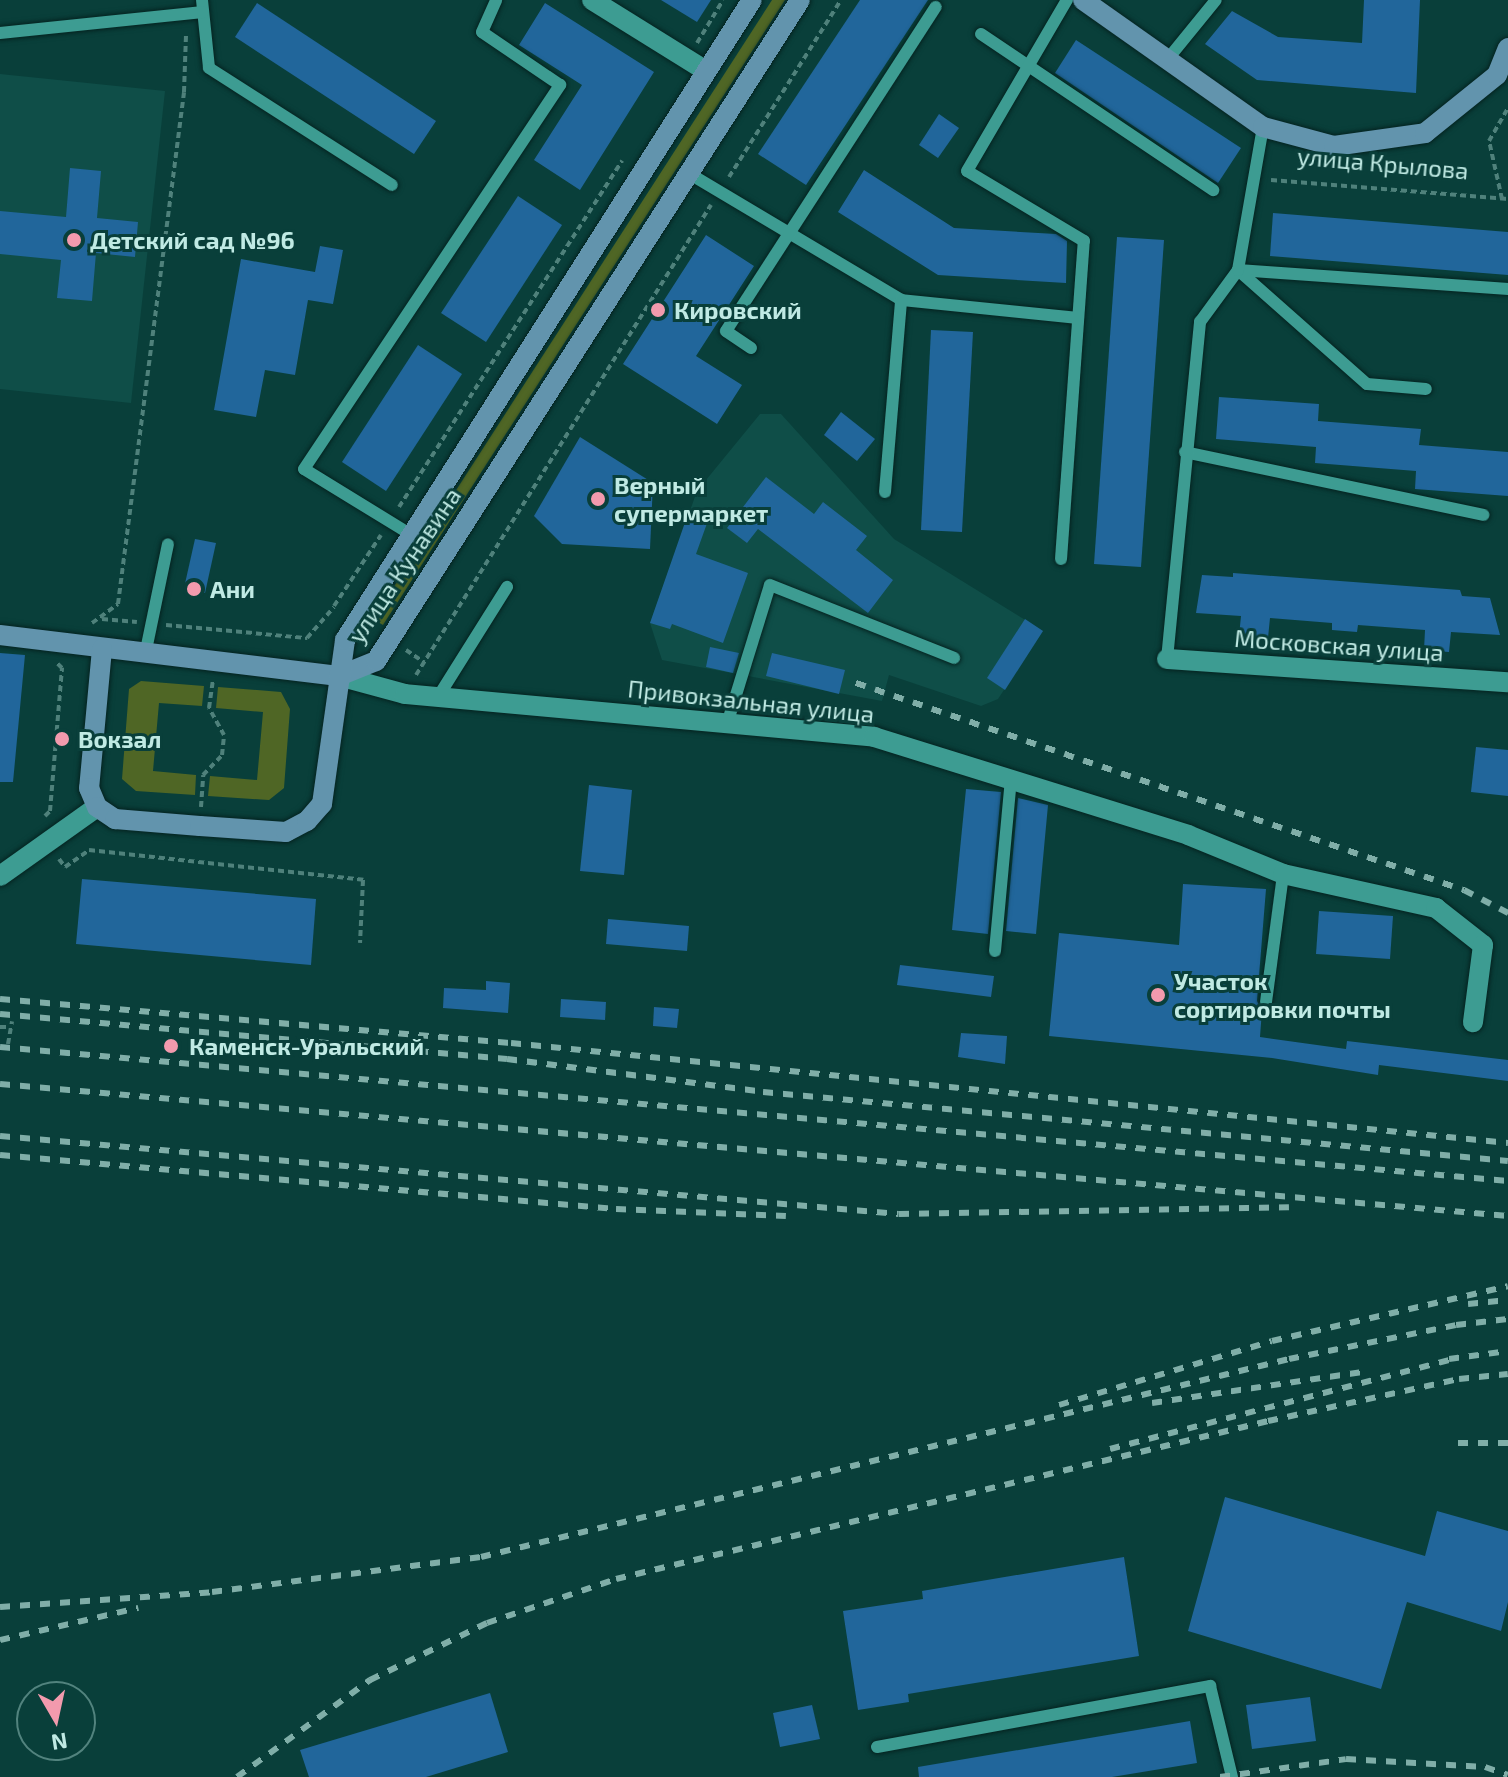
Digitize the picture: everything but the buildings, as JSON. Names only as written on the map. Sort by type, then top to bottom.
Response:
[{"type":"street","points":[[592,0],[706,71]]},
{"type":"street","name":"улица Кунавина","points":[[339,676],[345,640],[357,619],[752,0]]},
{"type":"street","name":"улица Кунавина","points":[[339,676],[376,661],[800,0]]},
{"type":"street","points":[[1083,0],[1263,127],[1334,146],[1425,133],[1497,75],[1508,48]]},
{"type":"street","name":"Привокзальная улица","points":[[0,635],[145,655],[339,676],[405,694],[874,737],[1188,835],[1283,874],[1436,908],[1483,945],[1473,1022]]},
{"type":"street","points":[[102,649],[89,788],[97,807],[115,819],[286,832],[307,821],[322,804],[339,676]]},
{"type":"street","name":"Московская улица","points":[[1167,659],[1508,682]]},
{"type":"street","points":[[5,868],[48,845],[97,807]]},
{"type":"lane","points":[[410,534],[304,469],[560,85],[482,32],[496,0]]},
{"type":"lane","points":[[1061,559],[1084,241],[967,171],[1067,0]]},
{"type":"lane","points":[[1167,60],[1216,0]]},
{"type":"lane","points":[[0,33],[187,15],[202,6],[209,68],[392,185]]},
{"type":"lane","points":[[751,348],[726,331],[936,7]]},
{"type":"lane","points":[[981,34],[1213,190]]},
{"type":"lane","points":[[1167,659],[1200,322],[1238,270],[1263,127]]},
{"type":"lane","points":[[690,174],[901,300],[1077,318]]},
{"type":"lane","points":[[1238,270],[1508,289]]},
{"type":"lane","points":[[1238,270],[1367,384],[1426,389]]},
{"type":"lane","points":[[885,492],[901,300]]},
{"type":"lane","points":[[1185,452],[1483,515]]},
{"type":"lane","points":[[145,655],[168,544]]},
{"type":"lane","points":[[727,724],[770,585],[954,658]]},
{"type":"lane","points":[[438,697],[507,587]]},
{"type":"lane","points":[[995,951],[1011,780]]},
{"type":"lane","points":[[1266,1002],[1283,874]]},
{"type":"lane","points":[[877,1747],[1210,1686],[1232,1777]]},
{"type":"path","points":[[687,60],[723,0]]},
{"type":"path","points":[[405,694],[841,0]]},
{"type":"path","points":[[89,624],[102,619],[118,604],[184,92],[187,15]]},
{"type":"path","points":[[1505,199],[1489,141],[1508,108]]},
{"type":"path","points":[[102,619],[307,638],[334,606],[390,522],[628,152]]},
{"type":"path","name":"улица Крылова","points":[[1254,178],[1505,199]]},
{"type":"path","points":[[334,606],[357,619]]},
{"type":"path","points":[[194,861],[203,775],[222,755],[224,735],[209,708],[218,630]]},
{"type":"path","points":[[390,639],[424,662]]},
{"type":"path","points":[[50,641],[49,653],[62,668],[50,811],[36,827],[65,867],[89,850],[363,880],[360,943]]},
{"type":"path","points":[[0,1027],[11,1024],[8,1044]]},
{"type":"shaded area","name":"Детский сад №96","points":[[0,74],[165,91],[131,403],[0,389]]},
{"type":"shaded area","points":[[760,414],[781,414],[894,539],[1043,631],[998,699],[981,706],[889,675],[882,701],[662,660],[650,623],[697,491]]},
{"type":"green space","points":[[772,0],[785,0],[383,625],[373,619]]},
{"type":"green space","points":[[141,681],[204,686],[202,706],[159,703],[153,771],[196,775],[195,795],[136,791],[122,779],[129,689]]},
{"type":"green space","points":[[218,687],[281,692],[290,709],[284,788],[269,800],[208,796],[210,776],[257,780],[263,712],[216,708]]},
{"type":"railway","points":[[856,683],[1464,890],[1508,913]]},
{"type":"railway","points":[[0,999],[511,1043],[1508,1143]]},
{"type":"railway","points":[[0,1014],[507,1059],[763,1092],[1508,1161]]},
{"type":"railway","points":[[0,1047],[1508,1181]]},
{"type":"railway","points":[[0,1084],[1508,1216]]},
{"type":"railway","points":[[0,1136],[899,1214],[1289,1207]]},
{"type":"railway","points":[[0,1155],[616,1209],[786,1216]]},
{"type":"railway","points":[[1059,1405],[1272,1341],[1508,1286]]},
{"type":"railway","points":[[1468,1304],[1508,1300]]},
{"type":"railway","points":[[0,1607],[212,1592],[481,1557],[1289,1359],[1456,1325],[1508,1319]]},
{"type":"railway","points":[[1449,1359],[1508,1351]]},
{"type":"railway","points":[[1110,1449],[1458,1358]]},
{"type":"railway","points":[[1152,1403],[1361,1372]]},
{"type":"railway","points":[[237,1777],[370,1680],[487,1623],[616,1579],[1268,1421],[1459,1379],[1508,1374]]},
{"type":"railway","points":[[1458,1443],[1508,1443]]},
{"type":"railway","points":[[0,1640],[138,1608]]},
{"type":"railway","points":[[1220,1777],[1346,1759],[1485,1767],[1508,1775]]},
{"type":"place","name":"Детский сад №96","points":[[74,240]]},
{"type":"place","name":"Кировский","points":[[658,310]]},
{"type":"place","name":"Верный супермаркет","points":[[598,499]]},
{"type":"place","name":"Ани","points":[[194,589]]},
{"type":"place","name":"Вокзал","points":[[62,739]]},
{"type":"place","name":"Участок сортировки почты","points":[[1158,995]]},
{"type":"place","name":"Каменск-Уральский","points":[[171,1046]]}]
